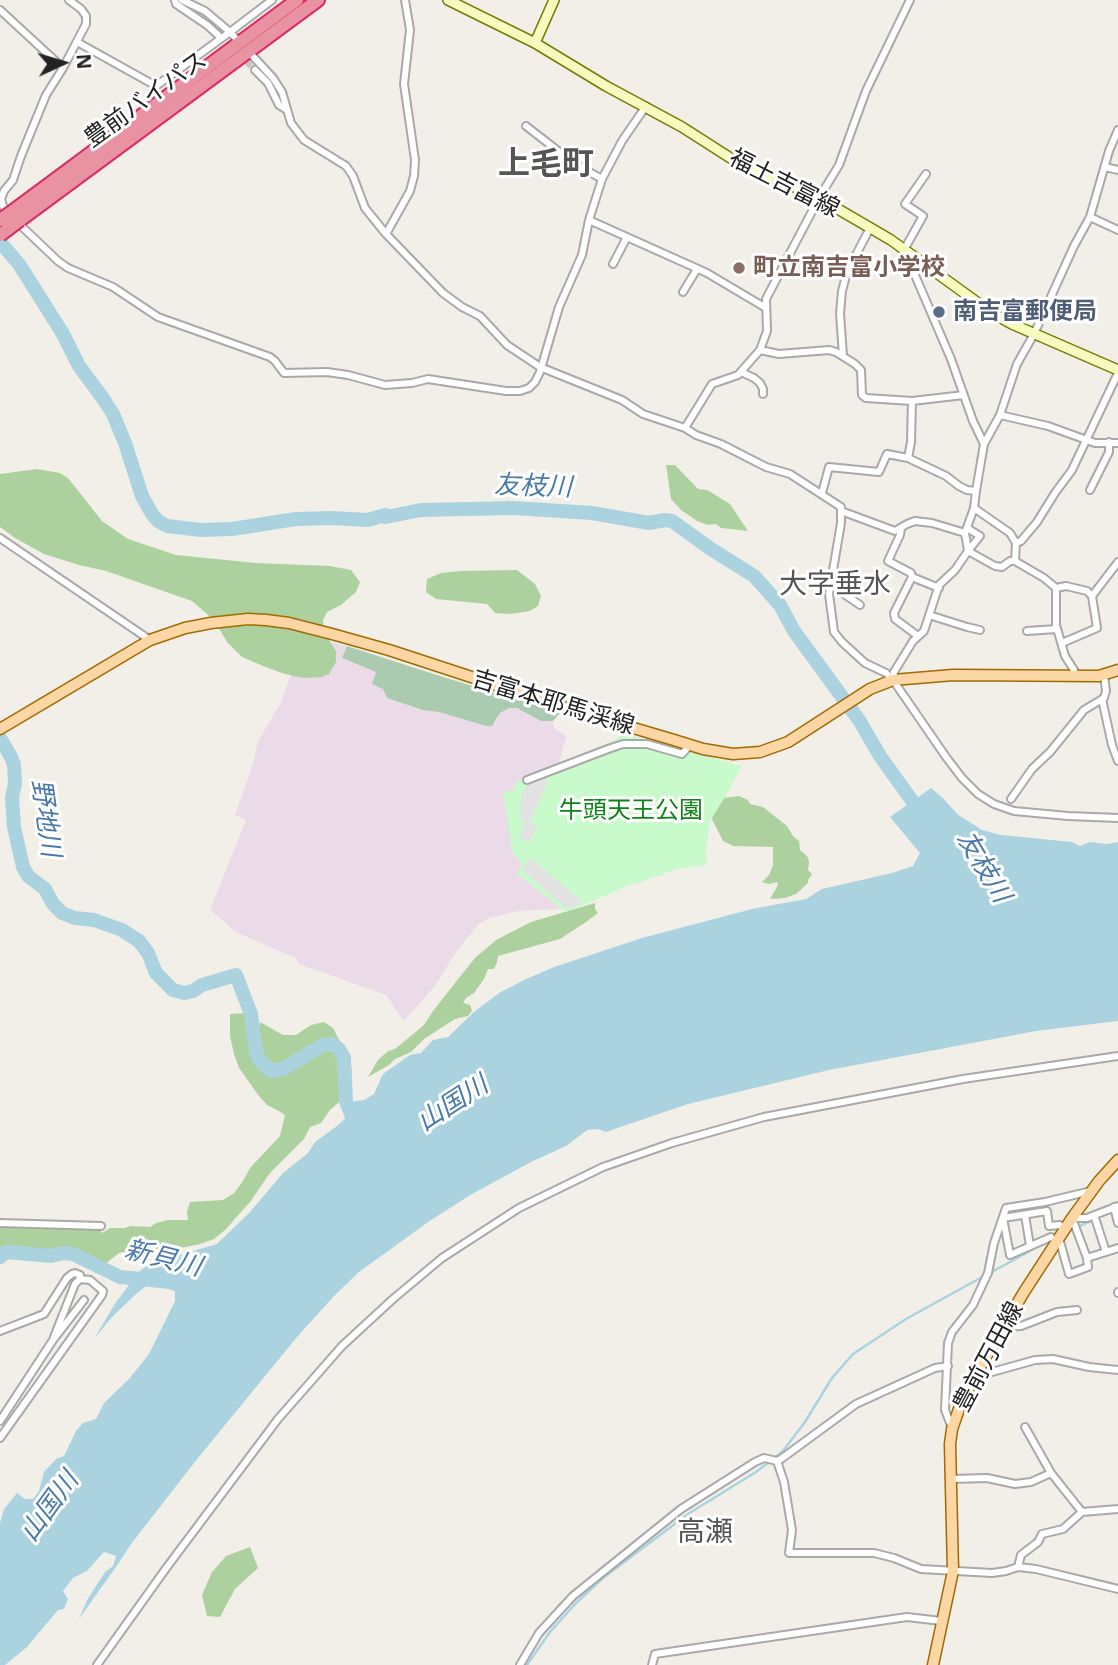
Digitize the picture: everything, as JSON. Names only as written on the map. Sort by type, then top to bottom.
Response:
[{"type":"highway","name":"豊前バイパス","points":[[0,235],[16,215],[134,134],[244,47],[297,0]]},
{"type":"highway","name":"豊前バイパス","points":[[244,47],[318,0]]},
{"type":"highway","name":"豊前バイパス","points":[[0,220],[16,215]]},
{"type":"main road","name":"福土吉富線","points":[[448,0],[535,43],[733,159],[818,198],[891,240],[992,313],[1118,371]]},
{"type":"main road","points":[[535,43],[554,0]]},
{"type":"main road","name":"吉富本耶馬渓線","points":[[0,729],[150,640],[211,622],[248,619],[289,623],[388,650],[566,708],[726,753],[760,752],[779,746],[870,690],[893,680],[953,675],[1098,676],[1118,670]]},
{"type":"main road","name":"豊前万田線","points":[[933,1665],[953,1571],[950,1444],[959,1409],[974,1377],[1057,1238],[1118,1160]]},
{"type":"street","points":[[69,0],[86,16],[86,24],[46,95],[13,180],[4,191],[1,199],[4,206],[24,229],[68,268],[113,287],[158,317],[270,357],[284,373],[327,372],[385,385],[428,379],[506,391],[529,388],[535,382],[559,307],[582,255],[589,220],[602,179],[622,141],[646,106]]},
{"type":"street","points":[[175,0],[176,4],[218,35]]},
{"type":"street","points":[[182,0],[205,11],[230,32],[273,78],[282,92],[291,124],[304,141],[346,166],[353,176],[365,208],[386,234],[443,293],[480,316],[507,345],[540,367],[622,400],[643,414],[685,428],[766,467],[790,474],[841,507],[841,523],[829,594],[834,632],[865,663],[886,673],[893,680],[962,778],[978,794],[994,804],[1014,811],[1118,818]]},
{"type":"street","points":[[77,42],[156,86],[272,0]]},
{"type":"street","points":[[386,234],[410,191],[414,176],[415,160],[404,84],[410,30],[405,0]]},
{"type":"street","points":[[685,428],[712,384],[738,375],[760,351],[767,331],[766,299],[818,198],[839,165],[866,92],[910,0]]},
{"type":"street","points":[[0,10],[63,68]]},
{"type":"street","points":[[255,70],[268,83],[279,105],[287,110]]},
{"type":"street","points":[[526,125],[575,164],[602,179]]},
{"type":"street","points":[[968,551],[966,530],[975,508],[984,444],[1000,415],[1017,364],[1090,218],[1118,130]]},
{"type":"street","points":[[1105,167],[1118,170]]},
{"type":"street","points":[[926,174],[905,205],[923,216],[904,251],[984,444]]},
{"type":"street","points":[[1090,218],[1118,230]]},
{"type":"street","points":[[589,220],[708,273],[766,308]]},
{"type":"street","points":[[843,356],[840,313],[842,291],[847,272],[870,228]]},
{"type":"street","points":[[613,264],[626,237]]},
{"type":"street","points":[[683,292],[697,269]]},
{"type":"street","points":[[760,351],[779,354],[829,350],[836,352],[861,370],[862,395],[866,398],[912,401],[964,395]]},
{"type":"street","points":[[1016,543],[1038,522],[1072,470],[1118,371]]},
{"type":"street","points":[[741,372],[760,383],[763,394]]},
{"type":"street","points":[[908,458],[912,401]]},
{"type":"street","points":[[1000,415],[1048,425],[1095,443],[1118,443]]},
{"type":"street","points":[[1090,490],[1109,452],[1109,442]]},
{"type":"street","points":[[822,494],[829,467],[880,472],[887,454],[908,458],[946,476],[967,490],[976,491]]},
{"type":"street","points":[[975,508],[1010,533],[1016,543],[1015,561]]},
{"type":"street","points":[[841,511],[895,531],[915,522],[966,530],[980,536],[955,570],[939,585],[924,631],[913,641],[894,672],[893,680]]},
{"type":"street","points":[[901,528],[888,561],[911,573],[912,577],[939,588]]},
{"type":"street","points":[[0,538],[150,640]]},
{"type":"street","points":[[968,551],[995,566],[1002,567],[1015,561],[1056,588],[1057,629],[1075,677]]},
{"type":"street","points":[[1092,596],[1118,562]]},
{"type":"street","points":[[912,577],[894,612],[895,619],[918,636]]},
{"type":"street","points":[[831,585],[860,605]]},
{"type":"street","points":[[1056,588],[1066,586],[1087,591],[1092,596],[1097,628],[1062,643]]},
{"type":"street","points":[[929,615],[980,630]]},
{"type":"street","points":[[1027,631],[1057,629]]},
{"type":"street","points":[[1104,675],[1105,691],[1102,699],[1118,761]]},
{"type":"street","points":[[1011,799],[1032,769],[1050,752],[1084,710],[1102,699]]},
{"type":"street","points":[[527,780],[623,744],[647,744],[682,754],[691,745]]},
{"type":"street","points":[[97,1665],[167,1566],[278,1419],[342,1346],[393,1298],[442,1258],[519,1208],[603,1167],[671,1143],[764,1117],[963,1079],[1118,1056]]},
{"type":"street","points":[[952,1430],[945,1410],[948,1343],[952,1332],[973,1305],[988,1273],[993,1243],[1006,1208],[1092,1191]]},
{"type":"street","points":[[1003,1218],[1047,1212],[1049,1227],[1057,1238],[1069,1274],[1088,1267],[1072,1217],[1087,1218],[1116,1206],[1118,1223]]},
{"type":"street","points":[[1025,1215],[1030,1246]]},
{"type":"street","points":[[1094,1215],[1106,1252]]},
{"type":"street","points":[[1003,1218],[1010,1255],[1057,1238]]},
{"type":"street","points":[[0,1223],[101,1226]]},
{"type":"street","points":[[1049,1227],[1060,1225],[1057,1238]]},
{"type":"street","points":[[1087,1258],[1118,1248]]},
{"type":"street","points":[[0,1331],[44,1314],[72,1274],[80,1275],[80,1279]]},
{"type":"street","points":[[53,1340],[75,1284],[80,1279]]},
{"type":"street","points":[[0,1438],[102,1295],[103,1291],[90,1280],[80,1279]]},
{"type":"street","points":[[0,1421],[53,1340],[84,1300]]},
{"type":"street","points":[[1004,1327],[1021,1326],[1057,1311],[1077,1310]]},
{"type":"street","points":[[974,1377],[1035,1360],[1053,1359],[1118,1370]]},
{"type":"street","points":[[520,1665],[539,1633],[573,1596],[681,1509],[755,1462],[764,1458],[776,1461],[856,1404],[935,1368],[948,1366]]},
{"type":"street","points":[[1024,1427],[1051,1473],[1082,1512]]},
{"type":"street","points":[[776,1461],[784,1482],[792,1530],[789,1553],[874,1553],[921,1569],[992,1573],[1006,1572],[1018,1567],[1036,1569],[1118,1590]]},
{"type":"street","points":[[951,1479],[987,1478],[1015,1484],[1031,1482],[1051,1473]]},
{"type":"street","points":[[1018,1567],[1021,1555],[1038,1542],[1042,1535],[1063,1529],[1082,1512],[1118,1509]]},
{"type":"street","points":[[652,1665],[655,1654],[907,1617],[941,1622]]},
{"type":"shaded area","points":[[316,638],[347,646],[342,658],[377,672],[388,698],[486,726],[496,722],[500,713],[509,708],[517,708],[541,721],[553,721],[554,728],[566,736],[559,764],[515,783],[521,868],[562,909],[518,911],[489,918],[479,924],[459,948],[434,987],[404,1021],[386,995],[299,964],[295,958],[236,932],[210,910],[246,820],[235,815],[258,741],[280,704],[296,662]]},
{"type":"shaded area","points":[[542,779],[548,781],[530,823],[537,826],[530,842],[519,837],[525,822],[520,820],[521,795],[528,785]]},
{"type":"shaded area","points":[[530,858],[580,899],[581,904],[567,909],[522,870]]},
{"type":"green space","points":[[666,465],[675,465],[698,489],[707,490],[730,504],[748,531],[721,528],[716,524],[708,525],[681,510],[671,499]]},
{"type":"green space","points":[[37,469],[60,473],[68,478],[102,521],[128,539],[176,555],[256,563],[330,566],[351,570],[360,582],[356,592],[341,605],[327,612],[323,620],[325,634],[336,651],[336,662],[329,674],[304,678],[285,674],[242,657],[227,642],[214,620],[192,601],[106,571],[44,554],[15,538],[0,527],[0,474]]},
{"type":"green space","points":[[517,570],[535,584],[541,596],[538,606],[530,611],[495,613],[487,604],[436,599],[426,592],[427,579],[441,573]]},
{"type":"green space","points":[[347,646],[561,712],[553,721],[541,721],[517,708],[509,708],[500,713],[492,726],[486,726],[423,710],[387,698],[383,689],[372,684],[376,672],[342,658]]},
{"type":"green space","name":"牛頭天王公園","points":[[622,733],[742,766],[710,821],[707,865],[677,869],[626,886],[566,912],[516,873],[521,868],[521,863],[512,852],[503,793],[514,789],[515,783],[617,739]]},
{"type":"green space","points":[[739,796],[750,804],[763,807],[787,826],[799,841],[800,850],[807,856],[808,870],[812,874],[808,883],[796,894],[770,899],[777,882],[762,882],[773,865],[773,847],[733,846],[723,841],[709,813],[716,799]]},
{"type":"green space","points":[[595,903],[598,913],[560,939],[498,956],[494,969],[488,969],[474,993],[463,1003],[470,1005],[472,1011],[468,1016],[455,1019],[424,1039],[411,1052],[368,1077],[378,1060],[424,1025],[475,958],[496,940],[531,922]]},
{"type":"green space","points":[[247,1013],[259,1028],[260,1022],[283,1035],[296,1035],[311,1025],[324,1022],[333,1028],[352,1071],[345,1097],[330,1110],[321,1123],[310,1127],[304,1139],[270,1173],[250,1202],[225,1230],[214,1239],[200,1244],[176,1249],[162,1247],[138,1256],[129,1251],[119,1253],[105,1264],[93,1265],[82,1253],[72,1250],[54,1253],[0,1248],[0,1226],[10,1223],[42,1223],[49,1228],[68,1225],[78,1230],[99,1229],[102,1233],[110,1228],[150,1227],[168,1220],[188,1220],[190,1202],[223,1200],[234,1193],[250,1168],[280,1136],[285,1115],[267,1105],[239,1068],[230,1036],[230,1014]]},
{"type":"green space","points":[[250,1547],[258,1568],[235,1589],[220,1617],[207,1616],[202,1595],[212,1572],[226,1556]]},
{"type":"water","name":"山国川","points":[[931,788],[957,814],[982,830],[1001,835],[1072,842],[1080,846],[1090,842],[1118,842],[1118,1021],[1036,1031],[829,1070],[688,1104],[606,1132],[598,1129],[587,1130],[566,1146],[472,1194],[359,1272],[334,1296],[198,1458],[131,1544],[79,1619],[87,1600],[105,1572],[113,1566],[116,1556],[104,1552],[87,1571],[73,1578],[63,1591],[68,1599],[64,1609],[58,1610],[27,1647],[5,1665],[0,1665],[0,1523],[4,1509],[17,1493],[25,1499],[33,1499],[39,1491],[44,1472],[56,1459],[64,1456],[76,1431],[83,1423],[96,1419],[104,1403],[129,1379],[149,1354],[175,1301],[175,1287],[171,1279],[154,1287],[158,1277],[112,1317],[94,1339],[129,1285],[113,1275],[115,1272],[134,1276],[150,1263],[217,1244],[250,1212],[283,1173],[308,1153],[315,1142],[348,1116],[346,1106],[374,1094],[383,1074],[410,1055],[421,1053],[433,1040],[448,1037],[499,993],[524,980],[554,967],[642,938],[752,909],[806,899],[822,889],[913,866],[920,853],[890,817]]},
{"type":"waterway","name":"友枝川","points":[[0,242],[19,264],[63,334],[79,366],[113,414],[142,496],[158,521],[167,526],[201,530],[232,529],[296,519],[368,520],[421,510],[514,508],[592,513],[649,523],[672,521],[754,576],[780,605],[794,631],[859,720],[880,756],[923,816]]},
{"type":"waterway","name":"野地川","points":[[0,738],[14,765],[14,827],[23,867],[28,876],[45,889],[53,904],[62,913],[122,930],[139,941],[148,953],[156,973],[173,990],[184,993],[193,991],[202,985],[236,975],[251,1014],[258,1058],[271,1071],[283,1069],[321,1046],[332,1044],[339,1049],[344,1058],[346,1101],[354,1122]]},
{"type":"waterway","points":[[1067,1232],[1105,1214]]},
{"type":"waterway","points":[[990,1273],[1039,1246]]},
{"type":"waterway","name":"新貝川","points":[[0,1257],[6,1252],[51,1256],[73,1254],[120,1277],[170,1282],[191,1289]]},
{"type":"waterway","points":[[527,1665],[550,1632],[603,1578],[688,1514],[756,1472],[783,1451],[805,1422],[832,1378],[853,1354],[906,1319],[984,1276]]},
{"type":"tunnel","points":[[240,56],[255,70]]},
{"type":"place","name":"町立南吉富小学校","points":[[739,268]]},
{"type":"place","name":"南吉富郵便局","points":[[939,312]]},
{"type":"district","name":"上毛町","points":[[546,165]]},
{"type":"district","name":"大字垂水","points":[[835,585]]},
{"type":"district","name":"高瀬","points":[[705,1533]]}]
